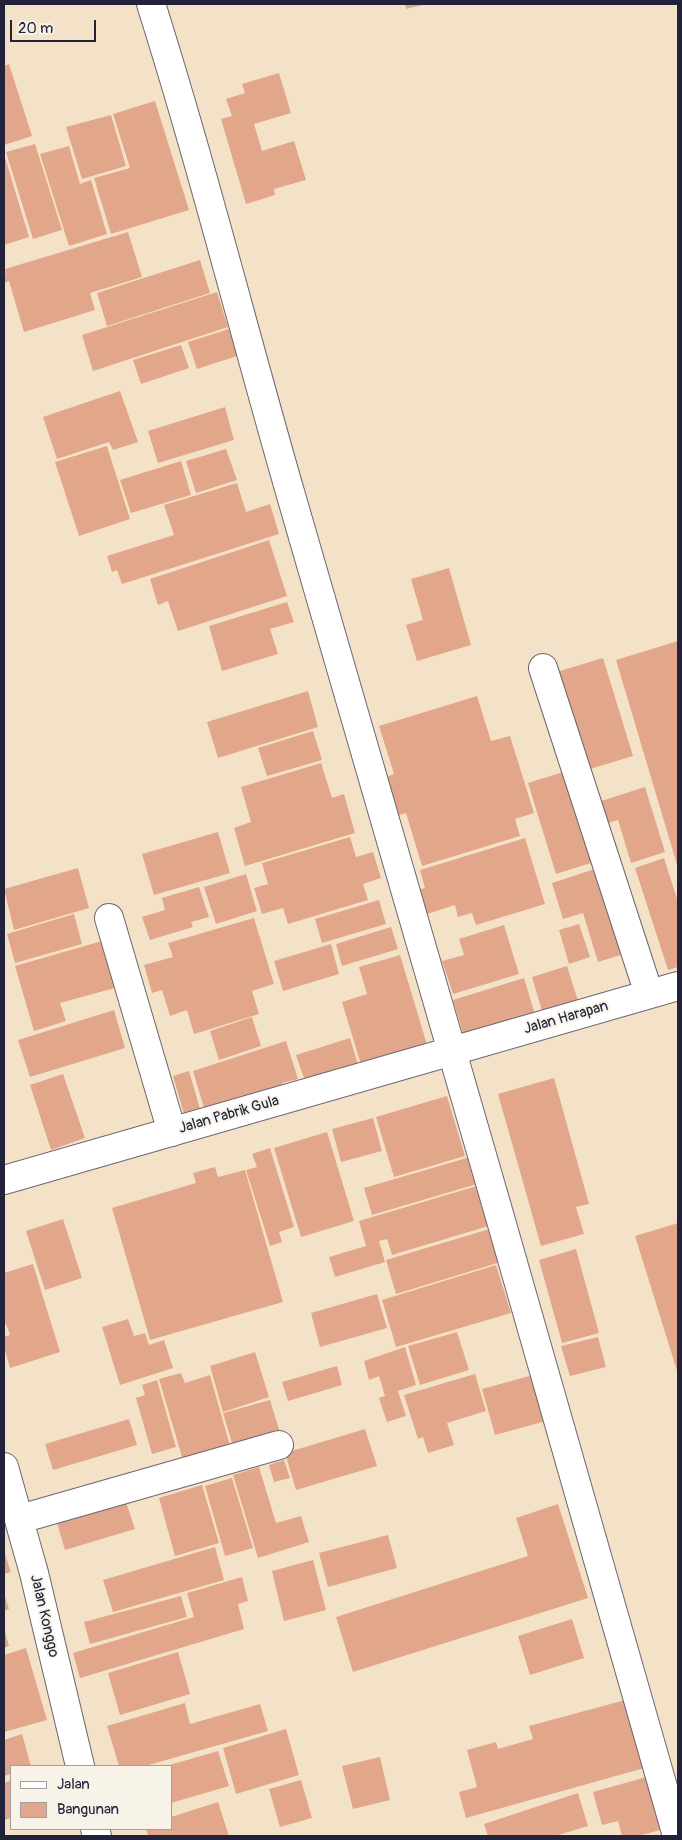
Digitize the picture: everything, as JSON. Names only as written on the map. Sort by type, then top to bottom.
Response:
[{"type":"street","points":[[151,4],[204,185],[255,371],[454,1050],[677,1836]]},
{"type":"street","points":[[543,668],[649,994]]},
{"type":"street","points":[[109,918],[172,1132]]},
{"type":"street","name":"Jalan Harapan","points":[[454,1050],[678,986]]},
{"type":"street","name":"Jalan Pabrik Gula","points":[[4,1180],[454,1050]]},
{"type":"street","points":[[20,1519],[279,1446]]},
{"type":"street","name":"Jalan Konggo","points":[[4,1467],[20,1519],[80,1765]]},
{"type":"building","points":[[405,4],[427,4],[406,9]]},
{"type":"building","points":[[9,64],[32,136],[4,145],[4,66]]},
{"type":"building","points":[[279,73],[291,113],[254,124],[262,151],[294,141],[306,180],[274,189],[275,195],[246,204],[221,119],[232,116],[226,99],[245,93],[242,84]]},
{"type":"building","points":[[155,101],[189,210],[111,234],[94,178],[130,168],[113,114]]},
{"type":"building","points":[[111,115],[126,166],[82,179],[66,127]]},
{"type":"building","points":[[35,144],[62,230],[33,239],[6,152]]},
{"type":"building","points":[[69,146],[80,184],[91,180],[107,234],[69,246],[40,154]]},
{"type":"building","points":[[4,154],[29,237],[4,245]]},
{"type":"building","points":[[128,232],[142,277],[90,293],[95,310],[24,332],[9,281],[4,283],[4,268],[7,278],[5,269]]},
{"type":"building","points":[[200,260],[210,293],[107,326],[97,293]]},
{"type":"building","points":[[217,292],[228,327],[93,371],[82,335]]},
{"type":"building","points":[[229,329],[237,356],[197,369],[188,342]]},
{"type":"building","points":[[181,345],[189,368],[141,384],[133,360]]},
{"type":"building","points":[[120,391],[138,442],[113,450],[109,442],[57,459],[43,417]]},
{"type":"building","points":[[225,407],[234,440],[158,463],[148,431]]},
{"type":"building","points":[[107,446],[130,519],[79,536],[55,462]]},
{"type":"building","points":[[226,449],[237,480],[196,493],[186,461]]},
{"type":"building","points":[[181,461],[191,495],[131,513],[120,480]]},
{"type":"building","points":[[237,483],[246,512],[270,504],[279,534],[122,584],[117,570],[112,572],[107,556],[174,535],[164,505]]},
{"type":"building","points":[[269,540],[287,596],[178,631],[168,601],[158,605],[150,579]]},
{"type":"building","points":[[449,568],[471,645],[417,661],[406,625],[423,620],[411,579]]},
{"type":"building","points":[[287,602],[294,622],[270,629],[278,654],[222,671],[209,626]]},
{"type":"building","points":[[678,641],[678,868],[616,660]]},
{"type":"building","points":[[603,658],[633,756],[580,772],[550,674]]},
{"type":"building","points":[[308,691],[318,727],[218,758],[207,722]]},
{"type":"building","points":[[477,696],[491,741],[510,736],[534,813],[515,819],[520,836],[422,866],[406,813],[396,816],[384,778],[394,774],[379,726]]},
{"type":"building","points":[[313,731],[322,760],[267,776],[258,748]]},
{"type":"building","points":[[321,763],[332,798],[344,794],[355,833],[245,866],[234,828],[251,822],[241,787]]},
{"type":"building","points":[[566,771],[594,862],[556,874],[528,783]]},
{"type":"building","points":[[645,787],[665,852],[631,863],[618,820],[601,825],[595,803]]},
{"type":"building","points":[[218,832],[230,873],[154,895],[142,854]]},
{"type":"building","points":[[350,837],[356,857],[373,852],[381,878],[363,884],[368,900],[288,924],[283,908],[262,914],[254,888],[268,884],[262,863]]},
{"type":"building","points":[[525,838],[545,904],[476,925],[472,913],[458,917],[455,905],[424,915],[416,890],[425,888],[420,870]]},
{"type":"building","points":[[664,858],[678,902],[678,967],[668,970],[635,868]]},
{"type":"building","points":[[601,867],[627,953],[598,962],[583,913],[563,919],[552,883]]},
{"type":"building","points":[[78,868],[89,908],[14,930],[4,889]]},
{"type":"building","points":[[246,874],[257,911],[216,924],[204,887]]},
{"type":"building","points":[[199,887],[209,917],[191,922],[193,927],[150,940],[142,917],[165,910],[162,898]]},
{"type":"building","points":[[379,900],[386,924],[322,943],[315,919]]},
{"type":"building","points":[[74,914],[82,944],[15,963],[7,934]]},
{"type":"building","points":[[254,918],[274,984],[252,991],[259,1014],[194,1034],[187,1010],[170,1016],[162,990],[152,993],[144,965],[173,957],[168,943]]},
{"type":"building","points":[[579,924],[590,957],[569,964],[559,930]]},
{"type":"building","points":[[504,925],[519,974],[453,994],[442,961],[464,955],[459,939]]},
{"type":"building","points":[[391,927],[398,949],[342,966],[336,944]]},
{"type":"building","points":[[109,939],[122,986],[60,1003],[66,1021],[34,1031],[15,966]]},
{"type":"building","points":[[331,944],[339,974],[283,991],[274,961]]},
{"type":"building","points":[[400,955],[428,1048],[362,1068],[342,1002],[367,994],[359,967]]},
{"type":"building","points":[[567,966],[580,1007],[544,1018],[532,977]]},
{"type":"building","points":[[524,978],[536,1018],[465,1040],[453,1000]]},
{"type":"building","points":[[114,1010],[125,1048],[30,1077],[18,1040]]},
{"type":"building","points":[[252,1017],[261,1046],[219,1060],[210,1031]]},
{"type":"building","points":[[350,1038],[359,1068],[306,1084],[296,1055]]},
{"type":"building","points":[[286,1041],[298,1079],[282,1083],[285,1092],[243,1105],[241,1096],[204,1108],[193,1071]]},
{"type":"building","points":[[189,1071],[200,1109],[184,1114],[173,1076]]},
{"type":"building","points":[[63,1074],[85,1138],[51,1150],[30,1085]]},
{"type":"building","points":[[554,1078],[589,1204],[576,1207],[584,1234],[541,1246],[498,1094]]},
{"type":"building","points":[[447,1096],[465,1156],[394,1177],[376,1117]]},
{"type":"building","points":[[373,1118],[382,1151],[341,1162],[332,1129]]},
{"type":"building","points":[[327,1132],[354,1221],[301,1237],[274,1148]]},
{"type":"building","points":[[270,1148],[294,1227],[279,1232],[282,1242],[270,1246],[246,1170],[257,1167],[252,1154]]},
{"type":"building","points":[[470,1157],[477,1184],[372,1215],[364,1188]]},
{"type":"building","points":[[215,1167],[218,1177],[245,1170],[283,1302],[150,1340],[112,1208],[196,1183],[193,1173]]},
{"type":"building","points":[[480,1185],[492,1225],[392,1255],[387,1239],[379,1241],[385,1262],[335,1277],[329,1257],[366,1246],[359,1221]]},
{"type":"building","points":[[63,1219],[82,1278],[45,1290],[26,1231]]},
{"type":"building","points":[[678,1223],[678,1374],[635,1236]]},
{"type":"building","points":[[493,1228],[504,1261],[396,1294],[386,1260]]},
{"type":"building","points":[[576,1249],[599,1333],[562,1343],[539,1260]]},
{"type":"building","points":[[33,1264],[60,1352],[10,1368],[4,1347],[4,1337],[10,1335],[6,1324],[4,1324],[4,1273]]},
{"type":"building","points":[[496,1265],[511,1313],[396,1347],[382,1300]]},
{"type":"building","points":[[377,1294],[387,1328],[320,1347],[311,1313]]},
{"type":"building","points":[[128,1319],[134,1336],[145,1333],[149,1345],[164,1340],[173,1368],[120,1385],[102,1327]]},
{"type":"building","points":[[457,1332],[469,1370],[420,1385],[408,1346]]},
{"type":"building","points":[[598,1337],[606,1367],[570,1376],[561,1346]]},
{"type":"building","points":[[405,1347],[416,1385],[398,1391],[406,1416],[387,1422],[379,1398],[385,1396],[379,1376],[369,1380],[364,1361]]},
{"type":"building","points":[[255,1352],[269,1397],[223,1412],[210,1366]]},
{"type":"building","points":[[337,1366],[342,1385],[288,1401],[282,1382]]},
{"type":"building","points":[[181,1373],[185,1383],[210,1375],[232,1453],[185,1467],[159,1379]]},
{"type":"building","points":[[475,1374],[486,1411],[447,1423],[454,1445],[428,1453],[423,1437],[418,1439],[404,1395]]},
{"type":"building","points":[[533,1375],[546,1421],[495,1435],[482,1389]]},
{"type":"building","points":[[157,1380],[176,1447],[152,1454],[136,1398],[145,1395],[142,1385]]},
{"type":"building","points":[[270,1400],[282,1439],[235,1453],[223,1413]]},
{"type":"building","points":[[129,1419],[137,1445],[53,1470],[45,1444]]},
{"type":"building","points":[[365,1429],[377,1466],[296,1490],[285,1453]]},
{"type":"building","points":[[284,1460],[290,1478],[274,1482],[269,1465]]},
{"type":"building","points":[[259,1467],[276,1523],[301,1516],[309,1542],[258,1558],[233,1475]]},
{"type":"building","points":[[232,1478],[253,1548],[225,1556],[205,1486]]},
{"type":"building","points":[[202,1485],[219,1543],[175,1556],[159,1498]]},
{"type":"building","points":[[126,1502],[135,1529],[65,1550],[57,1523]]},
{"type":"building","points":[[558,1504],[588,1598],[353,1672],[336,1617],[528,1556],[516,1518]]},
{"type":"building","points":[[388,1535],[397,1568],[328,1587],[319,1553]]},
{"type":"building","points":[[215,1547],[224,1580],[113,1612],[103,1580]]},
{"type":"building","points":[[4,1551],[11,1572],[4,1574]]},
{"type":"building","points":[[313,1560],[326,1610],[284,1621],[272,1571]]},
{"type":"building","points":[[242,1577],[248,1601],[238,1604],[244,1629],[80,1678],[73,1653],[194,1617],[187,1593]]},
{"type":"building","points":[[4,1593],[9,1609],[4,1611]]},
{"type":"building","points":[[181,1596],[187,1617],[90,1644],[84,1622]]},
{"type":"building","points":[[572,1619],[584,1658],[530,1675],[518,1636]]},
{"type":"building","points":[[4,1628],[9,1646],[4,1648]]},
{"type":"building","points":[[26,1648],[47,1720],[4,1732],[4,1655]]},
{"type":"building","points":[[178,1652],[190,1694],[120,1715],[108,1673]]},
{"type":"building","points":[[629,1699],[648,1767],[466,1818],[459,1792],[477,1787],[467,1750],[496,1742],[498,1749],[533,1739],[529,1726]]},
{"type":"building","points":[[185,1703],[190,1724],[260,1704],[268,1731],[149,1765],[119,1765],[107,1726]]},
{"type":"building","points":[[286,1729],[299,1775],[236,1794],[223,1748]]},
{"type":"building","points":[[22,1734],[31,1765],[10,1765],[10,1774],[4,1776],[4,1740]]},
{"type":"building","points":[[218,1751],[229,1786],[172,1803],[172,1765],[169,1765]]},
{"type":"building","points":[[380,1757],[390,1800],[353,1809],[342,1766]]},
{"type":"building","points":[[657,1774],[671,1827],[638,1836],[622,1836],[618,1821],[602,1825],[593,1792]]},
{"type":"building","points":[[10,1780],[10,1818],[4,1820],[4,1783]]},
{"type":"building","points":[[301,1780],[312,1818],[280,1827],[269,1789]]},
{"type":"building","points":[[578,1793],[588,1826],[555,1836],[488,1836],[484,1824]]},
{"type":"building","points":[[218,1802],[229,1836],[145,1836],[148,1835],[146,1830],[172,1830],[172,1817]]}]
